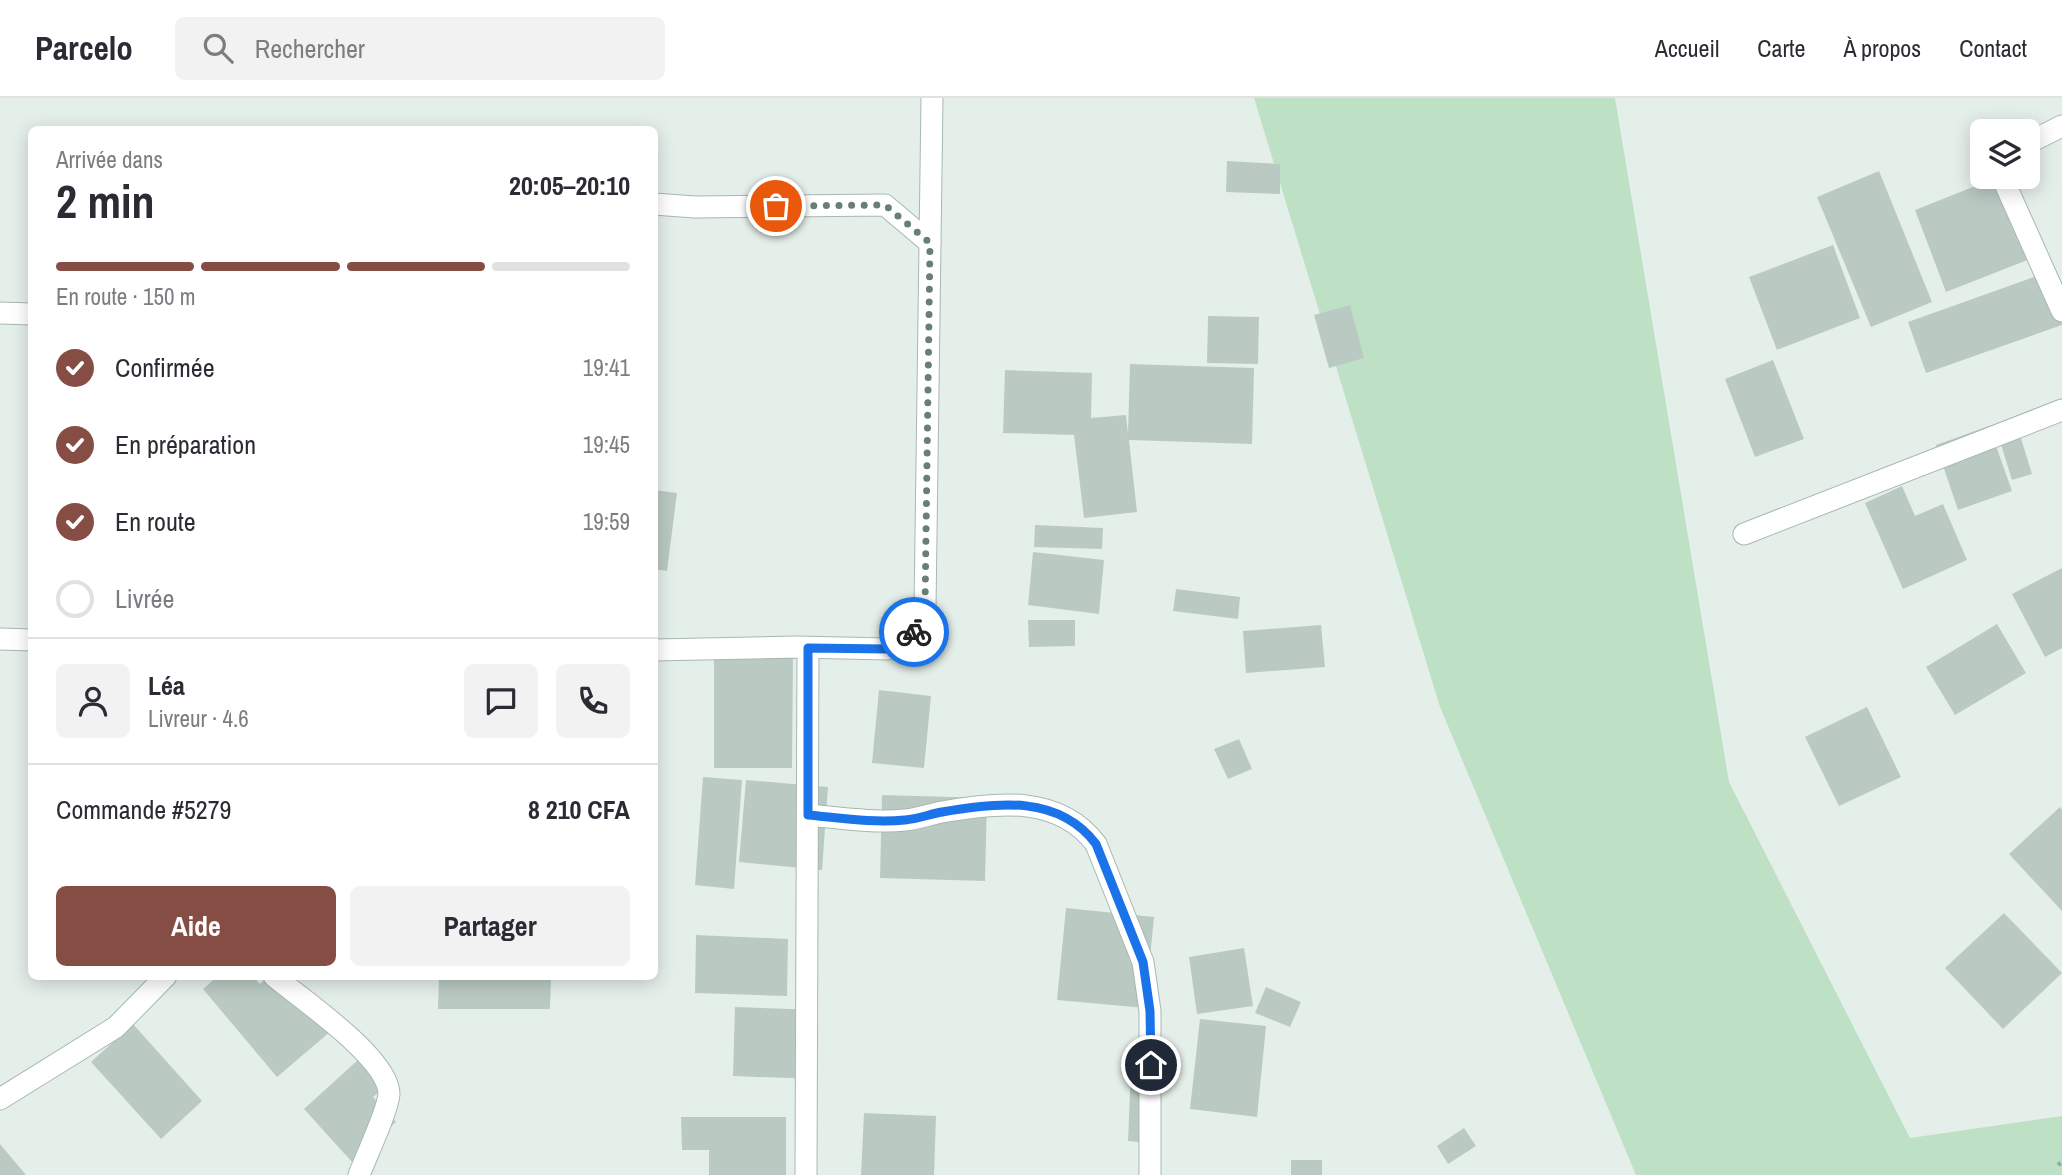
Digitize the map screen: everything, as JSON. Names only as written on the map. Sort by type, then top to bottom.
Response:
[{"type":"street","points":[[658,650],[888,649],[912,636],[925,608],[932,98]]},
{"type":"street","points":[[2040,137],[2062,126]]},
{"type":"street","points":[[2007,189],[2062,312]]},
{"type":"street","points":[[658,204],[695,207],[885,205],[930,243]]},
{"type":"street","points":[[0,313],[28,314]]},
{"type":"street","points":[[1744,534],[2062,410]]},
{"type":"street","points":[[0,639],[28,640]]},
{"type":"street","points":[[806,1175],[808,648]]},
{"type":"street","points":[[808,815],[881,822],[909,820],[989,804],[1063,813],[1084,828],[1096,844],[1143,962],[1150,1011],[1150,1175]]},
{"type":"street","points":[[0,1099],[117,1027],[162,980]]},
{"type":"street","points":[[279,980],[363,1051],[385,1078],[389,1095],[359,1175]]},
{"type":"green space","points":[[1254,98],[1615,98],[1729,782],[1910,1138],[2062,1116],[2062,1175],[1636,1175],[1440,707]]},
{"type":"building","points":[[1227,161],[1280,164],[1280,194],[1226,192]]},
{"type":"building","points":[[1879,171],[1932,302],[1871,327],[1817,197]]},
{"type":"building","points":[[1970,188],[2003,189],[2030,259],[1946,292],[1915,210]]},
{"type":"building","points":[[1833,245],[1860,318],[1777,350],[1749,277]]},
{"type":"building","points":[[2051,271],[2062,301],[2062,325],[1926,373],[1908,322]]},
{"type":"building","points":[[1350,305],[1364,358],[1329,368],[1314,315]]},
{"type":"building","points":[[1208,316],[1259,317],[1258,364],[1207,363]]},
{"type":"building","points":[[1773,360],[1804,439],[1755,457],[1725,379]]},
{"type":"building","points":[[1130,364],[1254,368],[1252,444],[1129,440],[1137,512],[1084,518],[1074,435],[1003,433],[1005,370],[1092,373],[1091,418],[1126,415],[1128,434]]},
{"type":"building","points":[[2015,419],[2032,474],[2012,480],[1995,425]]},
{"type":"building","points":[[1989,426],[2012,491],[1958,510],[1936,445]]},
{"type":"building","points":[[1902,486],[1915,516],[1943,504],[1967,560],[1903,589],[1865,503]]},
{"type":"building","points":[[658,491],[677,493],[667,571],[658,570]]},
{"type":"building","points":[[1035,525],[1103,528],[1102,549],[1034,547]]},
{"type":"building","points":[[1033,552],[1104,560],[1099,614],[1028,605]]},
{"type":"building","points":[[2062,568],[2062,648],[2045,657],[2012,594]]},
{"type":"building","points":[[1176,589],[1240,597],[1238,619],[1173,611]]},
{"type":"building","points":[[1028,620],[1075,620],[1075,646],[1029,647]]},
{"type":"building","points":[[1997,624],[2026,673],[1955,715],[1926,667]]},
{"type":"building","points":[[1321,625],[1325,667],[1246,673],[1243,631]]},
{"type":"building","points":[[714,656],[793,657],[792,768],[714,768]]},
{"type":"building","points":[[879,690],[931,696],[924,768],[872,763]]},
{"type":"building","points":[[1867,707],[1901,777],[1839,806],[1805,737]]},
{"type":"building","points":[[1239,739],[1252,769],[1228,779],[1214,749]]},
{"type":"building","points":[[703,777],[742,780],[734,889],[695,885]]},
{"type":"building","points":[[746,780],[828,787],[822,870],[739,862]]},
{"type":"building","points":[[882,795],[987,798],[985,881],[880,878]]},
{"type":"building","points":[[2060,807],[2062,810],[2062,911],[2009,854]]},
{"type":"building","points":[[1066,908],[1154,917],[1145,1008],[1057,1000]]},
{"type":"building","points":[[2004,913],[2062,973],[2003,1029],[1945,968]]},
{"type":"building","points":[[696,935],[788,939],[787,996],[695,993]]},
{"type":"building","points":[[1244,948],[1253,1006],[1197,1014],[1189,957]]},
{"type":"building","points":[[213,980],[256,980],[260,984],[264,980],[275,980],[338,1025],[277,1077],[203,989]]},
{"type":"building","points":[[439,980],[551,980],[550,1009],[438,1009]]},
{"type":"building","points":[[1266,987],[1301,1002],[1290,1027],[1255,1013]]},
{"type":"building","points":[[735,1007],[817,1010],[815,1079],[733,1076]]},
{"type":"building","points":[[1200,1019],[1266,1026],[1257,1117],[1190,1109]]},
{"type":"building","points":[[133,1024],[202,1101],[161,1139],[91,1062]]},
{"type":"building","points":[[359,1059],[384,1088],[373,1097],[396,1122],[352,1162],[304,1109]]},
{"type":"building","points":[[1131,1068],[1152,1069],[1148,1143],[1128,1141]]},
{"type":"building","points":[[864,1113],[936,1116],[934,1175],[861,1175]]},
{"type":"building","points":[[681,1117],[786,1117],[786,1175],[709,1175],[709,1150],[682,1150]]},
{"type":"building","points":[[1464,1128],[1476,1146],[1448,1164],[1437,1146]]},
{"type":"building","points":[[0,1144],[26,1175],[0,1175]]},
{"type":"building","points":[[1291,1160],[1322,1160],[1322,1175],[1291,1175]]},
{"type":"way so far","points":[[776,206],[885,205],[930,243],[925,608],[914,632]]},
{"type":"route","points":[[914,632],[912,636],[888,649],[808,648],[808,815],[881,822],[909,820],[989,804],[1063,813],[1084,828],[1096,844],[1143,962],[1150,1011],[1151,1065]]}]
